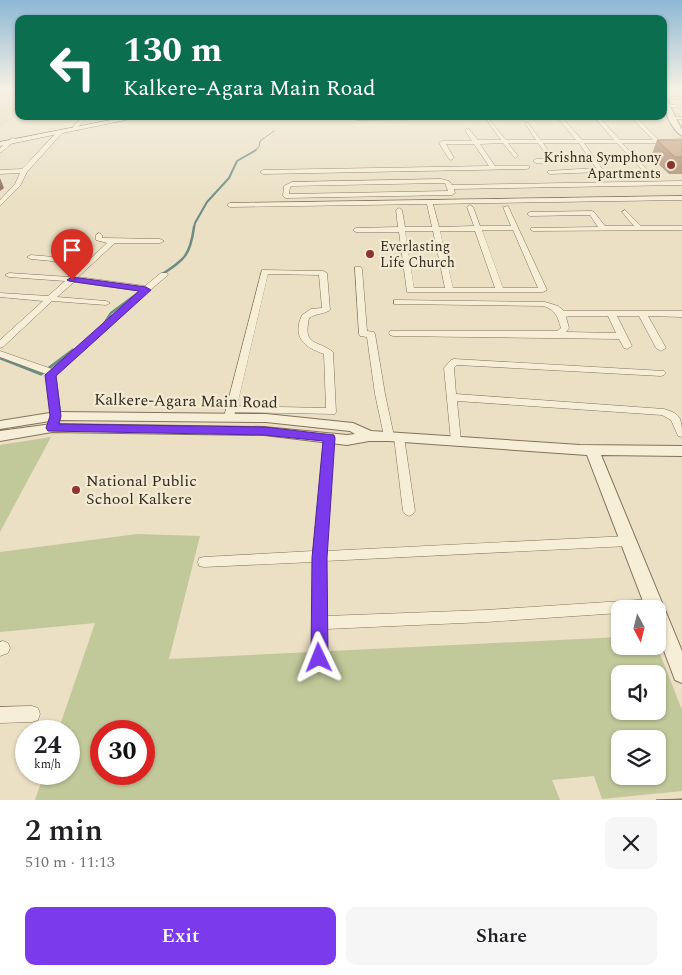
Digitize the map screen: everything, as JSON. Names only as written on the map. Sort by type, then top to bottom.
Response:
[{"type":"main road","points":[[13,140],[84,126]]},
{"type":"main road","points":[[0,143],[85,126]]},
{"type":"street","points":[[493,126],[515,156]]},
{"type":"street","points":[[529,126],[547,153]]},
{"type":"street","points":[[550,172],[600,170],[581,142],[567,126]]},
{"type":"street","points":[[604,126],[649,175]]},
{"type":"street","points":[[642,126],[668,150]]},
{"type":"street","points":[[468,130],[493,168]]},
{"type":"street","points":[[0,204],[18,185],[24,171],[60,132]]},
{"type":"street","points":[[0,151],[13,140]]},
{"type":"street","points":[[451,158],[442,143],[682,141]]},
{"type":"street","points":[[536,161],[594,160]]},
{"type":"street","points":[[263,172],[527,167]]},
{"type":"street","points":[[467,168],[472,178]]},
{"type":"street","points":[[418,169],[422,179]]},
{"type":"street","points":[[0,172],[24,171]]},
{"type":"street","points":[[441,181],[447,182],[450,187],[452,193],[286,196],[287,186],[292,184],[441,181]]},
{"type":"street","points":[[450,187],[682,183]]},
{"type":"street","points":[[230,206],[682,198]]},
{"type":"street","points":[[429,201],[450,290]]},
{"type":"street","points":[[470,207],[500,290]]},
{"type":"street","points":[[399,210],[410,290],[543,290],[506,207]]},
{"type":"street","points":[[625,212],[639,228]]},
{"type":"street","points":[[530,214],[592,213],[603,228]]},
{"type":"street","points":[[356,230],[515,228]]},
{"type":"street","points":[[534,228],[682,228]]},
{"type":"street","points":[[99,235],[98,239],[112,242],[120,240],[160,241]]},
{"type":"street","points":[[0,345],[112,242]]},
{"type":"street","points":[[31,258],[91,262]]},
{"type":"street","points":[[358,269],[363,334],[371,334],[380,394],[394,437],[409,511]]},
{"type":"street","points":[[230,413],[265,272],[323,273],[326,310],[314,311],[305,317],[302,329],[304,339],[311,347],[328,352],[329,425],[319,558],[319,658]]},
{"type":"street","points":[[9,275],[72,280],[144,289]]},
{"type":"street","points":[[49,372],[144,289],[164,275]]},
{"type":"street","points":[[0,296],[106,304]]},
{"type":"street","points":[[397,302],[545,304],[555,308],[562,314],[682,314]]},
{"type":"street","points":[[611,313],[627,346]]},
{"type":"street","points":[[642,313],[662,348]]},
{"type":"street","points":[[559,334],[565,328],[561,318],[562,314]]},
{"type":"street","points":[[394,333],[623,336]]},
{"type":"street","points":[[0,354],[49,372]]},
{"type":"street","points":[[456,441],[449,368],[454,362],[661,373]]},
{"type":"street","points":[[49,372],[54,422]]},
{"type":"street","points":[[452,397],[664,412],[675,418],[682,433]]},
{"type":"street","name":"Kalkere-Agara Main Road","points":[[0,425],[230,413],[329,425],[347,440],[369,436],[592,450],[682,451]]},
{"type":"street","name":"Kalkere-Agara Main Road","points":[[0,436],[54,422],[264,431],[329,425]]},
{"type":"street","points":[[592,450],[651,600]]},
{"type":"street","points":[[204,562],[319,558],[628,541]]},
{"type":"street","points":[[318,623],[611,611]]},
{"type":"street","points":[[666,635],[682,674]]},
{"type":"street","points":[[0,715],[32,714]]},
{"type":"green space","points":[[51,437],[0,532],[0,445]]},
{"type":"green space","points":[[137,534],[200,536],[169,659],[611,637],[611,655],[661,655],[664,665],[611,665],[611,720],[666,720],[666,669],[682,710],[682,791],[602,799],[594,776],[552,780],[560,800],[35,800],[40,785],[80,785],[80,720],[62,720],[95,623],[0,632],[0,552]]},
{"type":"building","points":[[657,140],[682,140],[682,157],[675,157]]},
{"type":"waterway","points":[[254,151],[259,147],[260,141],[274,131]]},
{"type":"waterway","points":[[194,228],[207,202],[229,178],[237,161],[256,150]]},
{"type":"waterway","points":[[161,275],[185,256],[191,244],[194,227]]},
{"type":"waterway","points":[[104,324],[111,313],[142,290]]},
{"type":"waterway","points":[[0,358],[41,374],[73,350]]},
{"type":"place","name":"Krishna Symphony Apartments","points":[[671,165]]},
{"type":"place","name":"Everlasting Life Church","points":[[370,254]]},
{"type":"place","name":"National Public School Kalkere","points":[[76,490]]},
{"type":"route","points":[[72,280],[146,290],[51,375],[56,416],[52,428],[264,431],[329,438],[319,558],[319,658]]}]
